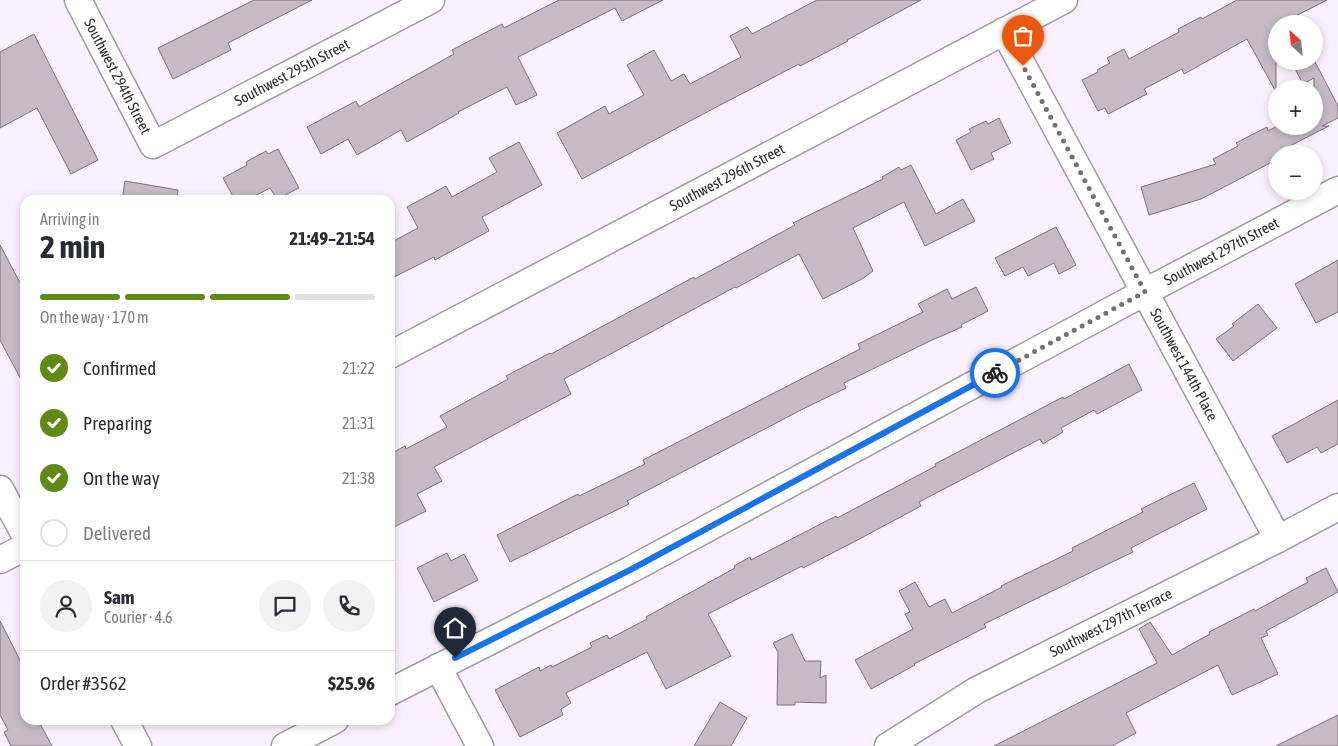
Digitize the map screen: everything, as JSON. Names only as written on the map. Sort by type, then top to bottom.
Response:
[{"type":"street","name":"Southwest 295th Street","points":[[153,145],[431,0]]},
{"type":"street","name":"Southwest 296th Street","points":[[395,352],[1064,0]]},
{"type":"street","name":"Southwest 294th Street","points":[[80,4],[153,145]]},
{"type":"street","name":"Southwest 144th Place","points":[[1004,31],[1278,539]]},
{"type":"street","name":"Southwest 297th Street","points":[[395,689],[639,565],[1338,190]]},
{"type":"street","points":[[0,489],[20,526]]},
{"type":"street","name":"Southwest 297th Terrace","points":[[888,746],[977,690],[1278,539],[1338,506]]},
{"type":"street","points":[[0,560],[20,550]]},
{"type":"street","points":[[438,667],[480,746]]},
{"type":"street","points":[[127,725],[138,746]]},
{"type":"street","points":[[285,746],[325,725]]},
{"type":"building","points":[[254,0],[312,0],[228,43],[231,50],[173,79],[158,48]]},
{"type":"building","points":[[559,0],[663,0],[622,21],[615,8],[518,57],[537,95],[516,105],[507,87],[458,112],[407,142],[401,130],[357,155],[348,139],[321,154],[307,127],[356,101],[359,107],[454,54],[452,50],[502,24],[504,28]]},
{"type":"building","points":[[817,0],[921,0],[848,41],[800,66],[799,64],[582,179],[557,133],[605,106],[609,114],[644,95],[627,65],[654,50],[671,81],[684,74],[690,84],[741,57],[730,36],[747,27],[752,34]]},
{"type":"building","points":[[1237,0],[1327,0],[1298,15],[1268,15],[1268,70],[1276,70],[1276,80],[1269,80],[1247,39],[1184,74],[1182,69],[1144,89],[1147,94],[1108,114],[1105,108],[1098,111],[1082,80],[1098,72],[1097,70],[1110,63],[1107,58],[1124,49],[1129,59],[1179,32],[1178,29],[1201,17],[1202,19]]},
{"type":"building","points":[[34,34],[98,160],[71,174],[37,108],[0,128],[0,52]]},
{"type":"building","points":[[1296,70],[1319,70],[1338,106],[1338,118],[1323,126],[1323,80],[1314,80],[1314,78],[1301,80]]},
{"type":"building","points":[[999,118],[1011,143],[991,153],[994,159],[971,170],[956,140],[971,132],[969,129],[986,121],[988,124]]},
{"type":"building","points":[[1267,127],[1268,135],[1311,135],[1292,145],[1268,145],[1268,164],[1201,199],[1149,215],[1141,187],[1216,164],[1213,159],[1238,146],[1236,143]]},
{"type":"building","points":[[519,142],[542,185],[482,217],[489,231],[435,260],[434,257],[395,276],[395,240],[418,228],[407,207],[446,186],[452,197],[497,172],[489,158]]},
{"type":"building","points":[[278,149],[299,188],[285,195],[274,195],[270,188],[257,195],[232,195],[223,178],[247,165],[246,162],[266,151],[268,154]]},
{"type":"building","points":[[911,165],[936,214],[963,199],[975,221],[925,246],[904,202],[853,228],[873,271],[862,279],[823,299],[799,254],[735,287],[564,379],[571,394],[434,467],[442,481],[417,494],[426,511],[395,526],[395,451],[405,446],[406,449],[447,427],[440,416],[508,379],[506,376],[551,354],[694,277],[695,279],[795,225],[793,223],[883,179],[882,177],[899,167],[901,170]]},
{"type":"building","points":[[125,181],[178,190],[178,195],[123,195]]},
{"type":"building","points":[[1056,227],[1076,265],[1059,274],[1054,263],[1028,276],[1023,267],[1005,276],[995,258]]},
{"type":"building","points":[[0,245],[20,283],[20,378],[0,340]]},
{"type":"building","points":[[1338,260],[1338,312],[1316,323],[1295,284]]},
{"type":"building","points":[[976,287],[988,311],[961,325],[962,327],[844,383],[846,388],[627,501],[629,504],[510,562],[497,535],[578,494],[579,496],[645,464],[643,460],[860,349],[858,344],[923,312],[918,304],[947,289],[952,299]]},
{"type":"building","points":[[1258,304],[1277,328],[1233,361],[1216,339],[1234,326],[1232,324]]},
{"type":"building","points":[[1129,364],[1142,390],[1097,414],[1094,410],[1061,428],[1063,432],[1043,444],[1040,439],[919,502],[921,506],[850,544],[708,614],[731,656],[666,689],[647,652],[566,693],[571,703],[561,709],[563,715],[520,737],[495,690],[539,667],[540,671],[551,665],[552,667],[592,647],[590,643],[607,635],[609,639],[735,568],[734,566],[750,557],[751,560],[836,516],[837,518],[936,466],[935,464]]},
{"type":"building","points":[[1338,400],[1338,444],[1321,453],[1317,447],[1287,463],[1272,436]]},
{"type":"building","points":[[1194,483],[1207,509],[1131,548],[1133,552],[984,624],[986,627],[914,664],[871,689],[855,660],[913,629],[905,614],[910,612],[899,591],[915,582],[929,607],[945,599],[952,613],[1001,586],[1073,551],[1072,548],[1143,512],[1141,509]]},
{"type":"building","points":[[447,553],[451,561],[464,554],[478,580],[434,602],[417,568]]},
{"type":"building","points":[[1326,568],[1338,592],[1266,631],[1268,635],[1261,638],[1278,674],[1232,695],[1218,665],[1126,713],[1136,733],[1112,746],[994,746],[1157,663],[1139,629],[1150,622],[1172,655],[1210,634],[1209,632],[1254,609],[1255,611],[1308,582],[1306,578]]},
{"type":"building","points":[[0,621],[20,660],[20,725],[41,725],[52,746],[11,746],[4,732],[8,730],[0,715]]},
{"type":"building","points":[[792,634],[805,661],[821,661],[820,678],[826,675],[826,703],[795,702],[795,705],[777,705],[778,652],[773,643]]},
{"type":"building","points":[[720,702],[747,718],[731,746],[694,746]]},
{"type":"building","points":[[1338,715],[1338,746],[1276,746]]},
{"type":"way so far","points":[[995,373],[1145,292],[1023,66]]},
{"type":"route","points":[[455,658],[630,570],[995,373]]}]
